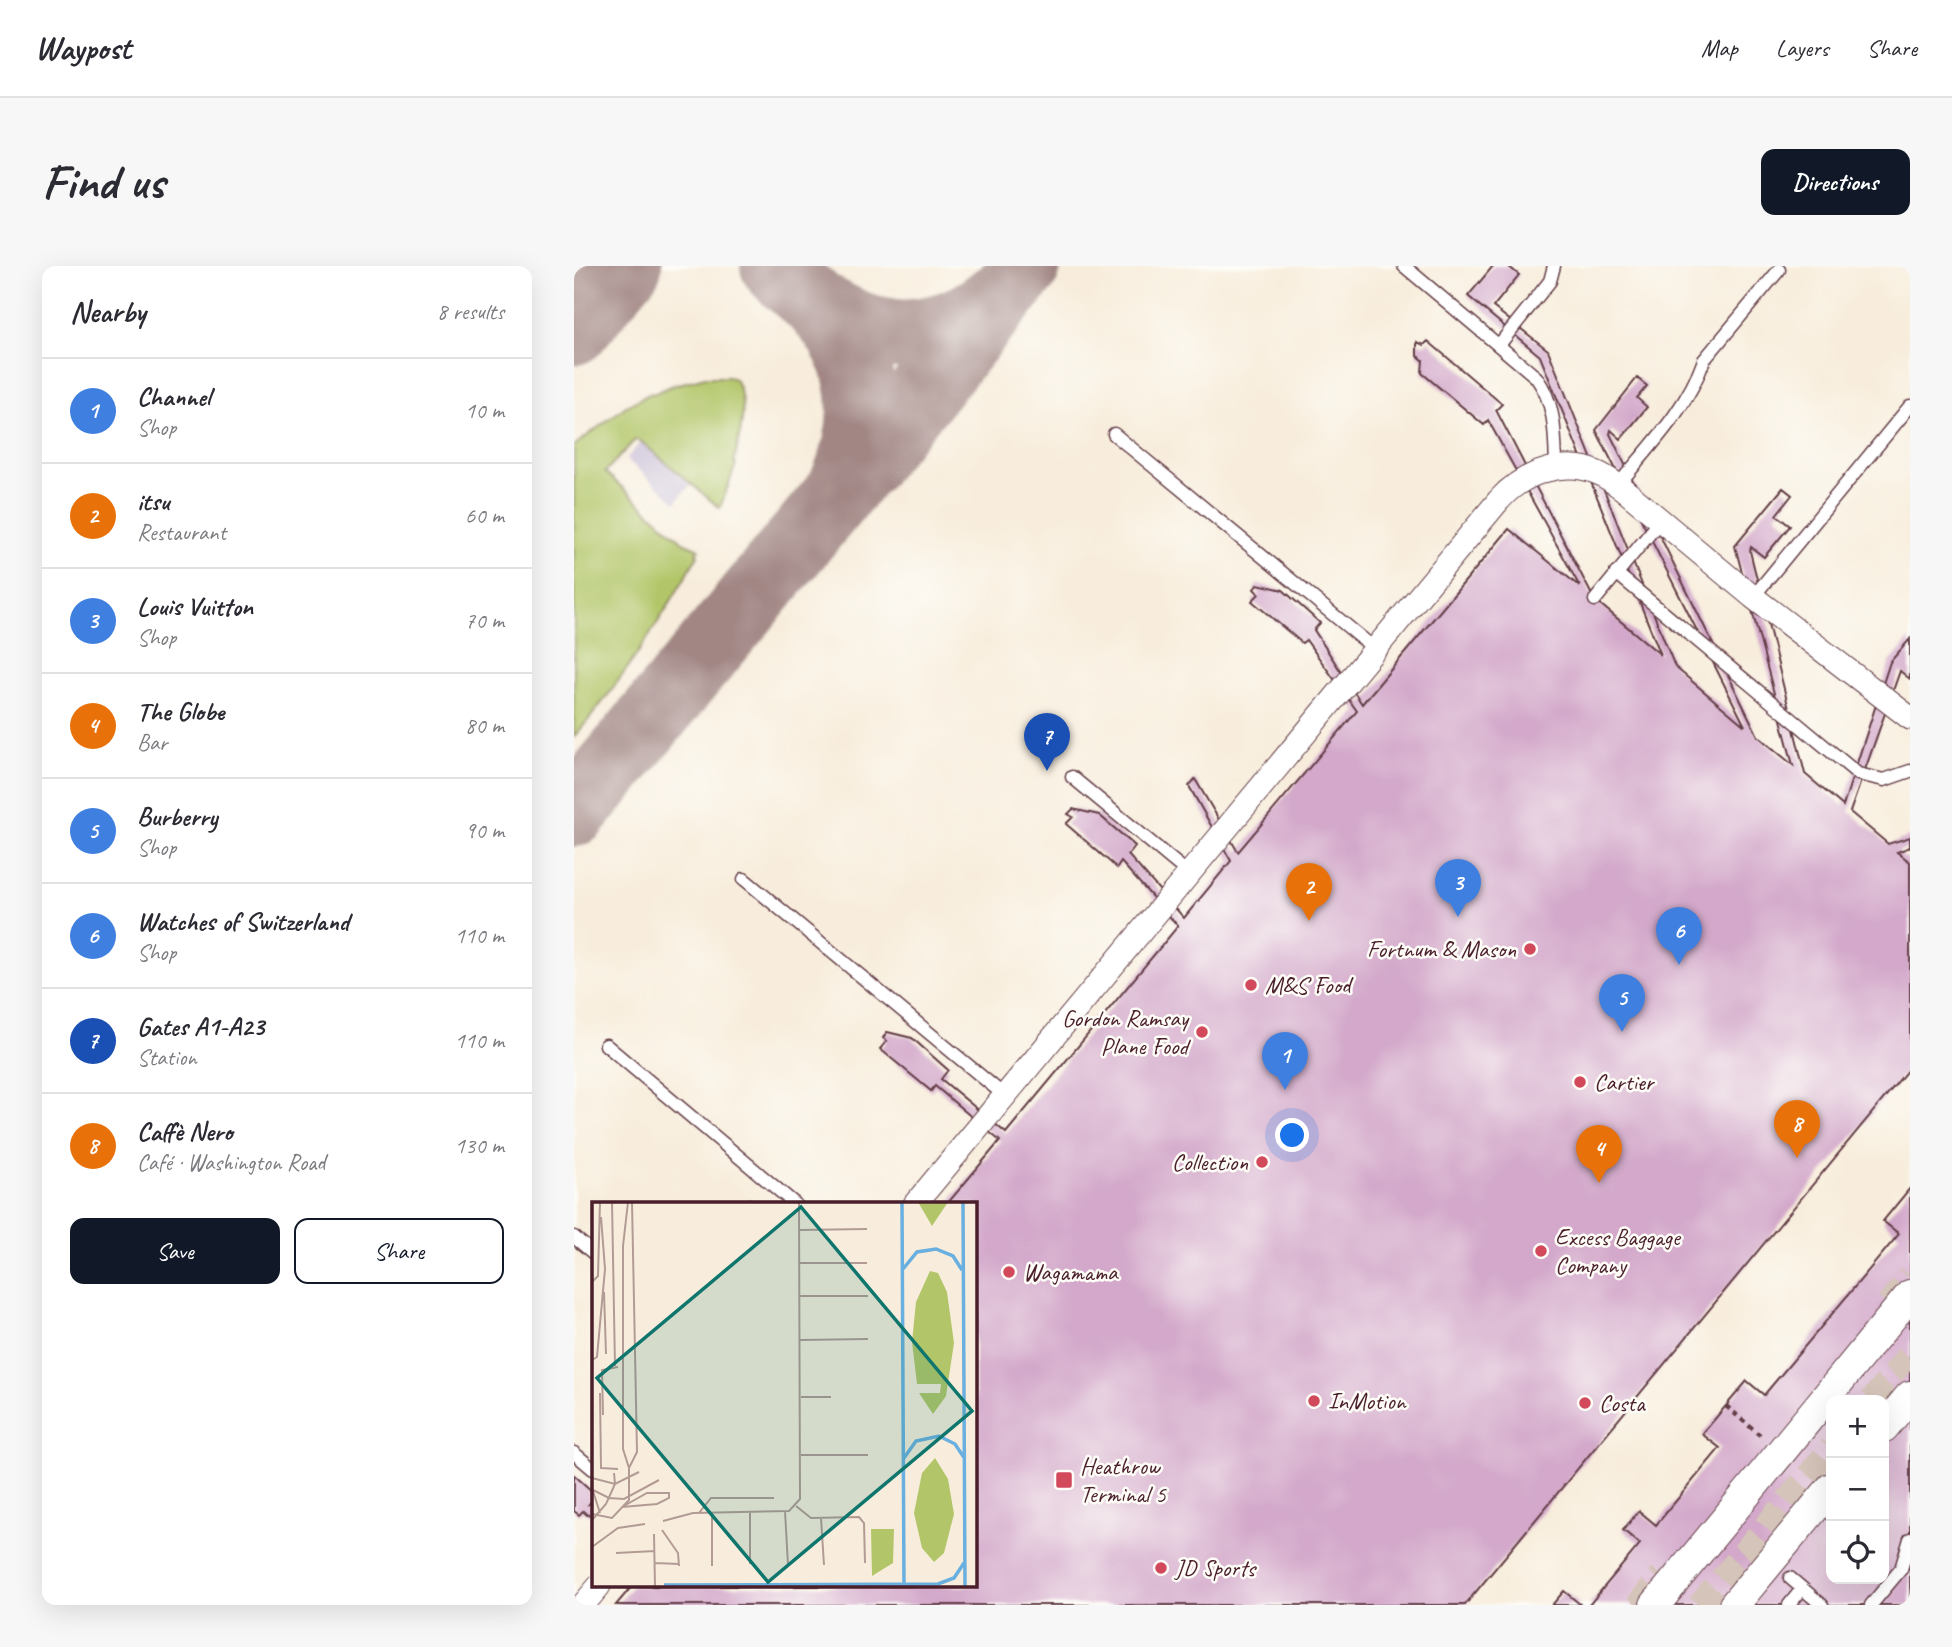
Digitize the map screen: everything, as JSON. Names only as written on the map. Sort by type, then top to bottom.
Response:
[{"type":"street","points":[[917,1202],[1505,493],[1534,474],[1574,468],[1594,472],[1618,485],[1753,597],[1908,712]]},
{"type":"street","points":[[1656,1605],[1910,1295]]},
{"type":"street","points":[[1889,1421],[1910,1396]]},
{"type":"street","points":[[1734,1605],[1826,1494]]},
{"type":"street","points":[[583,1605],[597,1588]]},
{"type":"lane","points":[[1404,266],[1536,377],[1545,389],[1554,420],[1556,469]]},
{"type":"lane","points":[[1499,345],[1550,281],[1554,266]]},
{"type":"lane","points":[[1618,485],[1676,414],[1699,375],[1704,360],[1779,271]]},
{"type":"lane","points":[[1753,597],[1910,406]]},
{"type":"lane","points":[[1114,434],[1375,649]]},
{"type":"lane","points":[[1595,600],[1661,520]]},
{"type":"lane","points":[[1616,573],[1858,774],[1884,780],[1910,771]]},
{"type":"lane","points":[[1072,777],[1189,874]]},
{"type":"lane","points":[[744,879],[1005,1096]]},
{"type":"lane","points":[[606,1045],[793,1202]]},
{"type":"lane","points":[[574,1237],[592,1252]]},
{"type":"lane","points":[[574,1453],[592,1468]]},
{"type":"lane","points":[[1871,1605],[1901,1569],[1910,1539]]},
{"type":"lane","points":[[1790,1578],[1822,1605]]},
{"type":"lane","points":[[1789,1605],[1802,1589]]},
{"type":"shaded area","points":[[641,442],[690,485],[676,502],[626,459]]},
{"type":"green space","points":[[705,377],[735,379],[742,399],[742,420],[734,462],[736,464],[720,508],[639,440],[632,443],[605,472],[683,542],[699,549],[656,626],[574,737],[574,446],[626,406],[651,393]]},
{"type":"building","name":"Heathrow Terminal 5","points":[[1493,266],[1508,266],[1519,275],[1493,307],[1548,350],[1675,667],[1745,726],[1596,430],[1637,378],[1647,386],[1637,398],[1647,407],[1621,439],[1611,430],[1610,434],[1758,736],[1793,765],[1735,546],[1783,488],[1792,495],[1776,515],[1790,526],[1764,557],[1751,547],[1750,551],[1805,774],[1843,806],[1890,662],[1910,639],[1910,679],[1900,671],[1850,812],[1888,844],[1910,837],[1910,847],[1897,852],[1910,862],[1910,1067],[1465,1605],[616,1605],[630,1588],[976,1588],[976,1202],[949,1202],[1000,1141],[935,1086],[931,1091],[880,1049],[887,1041],[883,1038],[887,1032],[912,1038],[948,1070],[941,1079],[1006,1133],[1178,926],[1121,862],[1117,868],[1066,824],[1073,817],[1068,814],[1073,809],[1099,815],[1135,846],[1128,855],[1184,918],[1231,861],[1189,786],[1195,779],[1238,852],[1357,711],[1306,640],[1302,643],[1252,601],[1259,594],[1254,589],[1258,584],[1283,590],[1320,623],[1314,630],[1362,704],[1509,529],[1580,587],[1488,420],[1484,425],[1422,373],[1423,360],[1417,355],[1417,342],[1424,345],[1428,341],[1502,404],[1496,410],[1594,599],[1661,655],[1540,356],[1468,296]]},
{"type":"building","points":[[1910,1188],[1910,1605],[1589,1605],[1640,1544],[1623,1530],[1639,1511],[1656,1525],[1720,1448],[1702,1434],[1747,1381],[1764,1395],[1899,1234],[1883,1221]]},
{"type":"building","points":[[574,1475],[592,1491],[589,1504],[592,1503],[592,1514],[587,1515],[583,1511],[579,1515],[574,1511]]},
{"type":"building","points":[[1564,1591],[1581,1605],[1552,1605]]},
{"type":"taxiway","points":[[574,330],[627,266]]},
{"type":"taxiway","points":[[775,266],[818,306],[835,326],[856,368],[862,414],[853,461],[844,484]]},
{"type":"taxiway","points":[[574,812],[1026,266]]},
{"type":"taxiway","points":[[818,306],[862,327],[915,333],[966,319],[995,299]]},
{"type":"tunnel","points":[[1887,1304],[1910,1276]]},
{"type":"tunnel","points":[[1875,1395],[1910,1353]]},
{"type":"tunnel","points":[[1699,1605],[1826,1453]]},
{"type":"tunnel","points":[[1637,1605],[1661,1575]]},
{"type":"place","name":"Gates A1-A23","points":[[1047,771]]},
{"type":"place","name":"Louis Vuitton","points":[[1458,917]]},
{"type":"place","name":"itsu","points":[[1309,921]]},
{"type":"place","name":"Fortnum & Mason","points":[[1530,949]]},
{"type":"place","name":"Watches of Switzerland","points":[[1679,965]]},
{"type":"place","name":"M&S Food","points":[[1251,985]]},
{"type":"place","name":"Gordon Ramsay Plane Food","points":[[1202,1032]]},
{"type":"place","name":"Burberry","points":[[1622,1032]]},
{"type":"place","name":"Cartier","points":[[1580,1082]]},
{"type":"place","name":"Channel","points":[[1285,1090]]},
{"type":"place","name":"Caffè Nero","points":[[1797,1158]]},
{"type":"place","name":"Collection","points":[[1262,1162]]},
{"type":"place","name":"The Globe","points":[[1599,1183]]},
{"type":"place","name":"Excess Baggage Company","points":[[1541,1251]]},
{"type":"place","name":"Wagamama","points":[[1009,1272]]},
{"type":"place","name":"InMotion","points":[[1314,1401]]},
{"type":"place","name":"Costa","points":[[1585,1403]]},
{"type":"place","name":"Heathrow Terminal 5","points":[[1064,1480]]},
{"type":"place","name":"JD Sports","points":[[1161,1568]]}]
